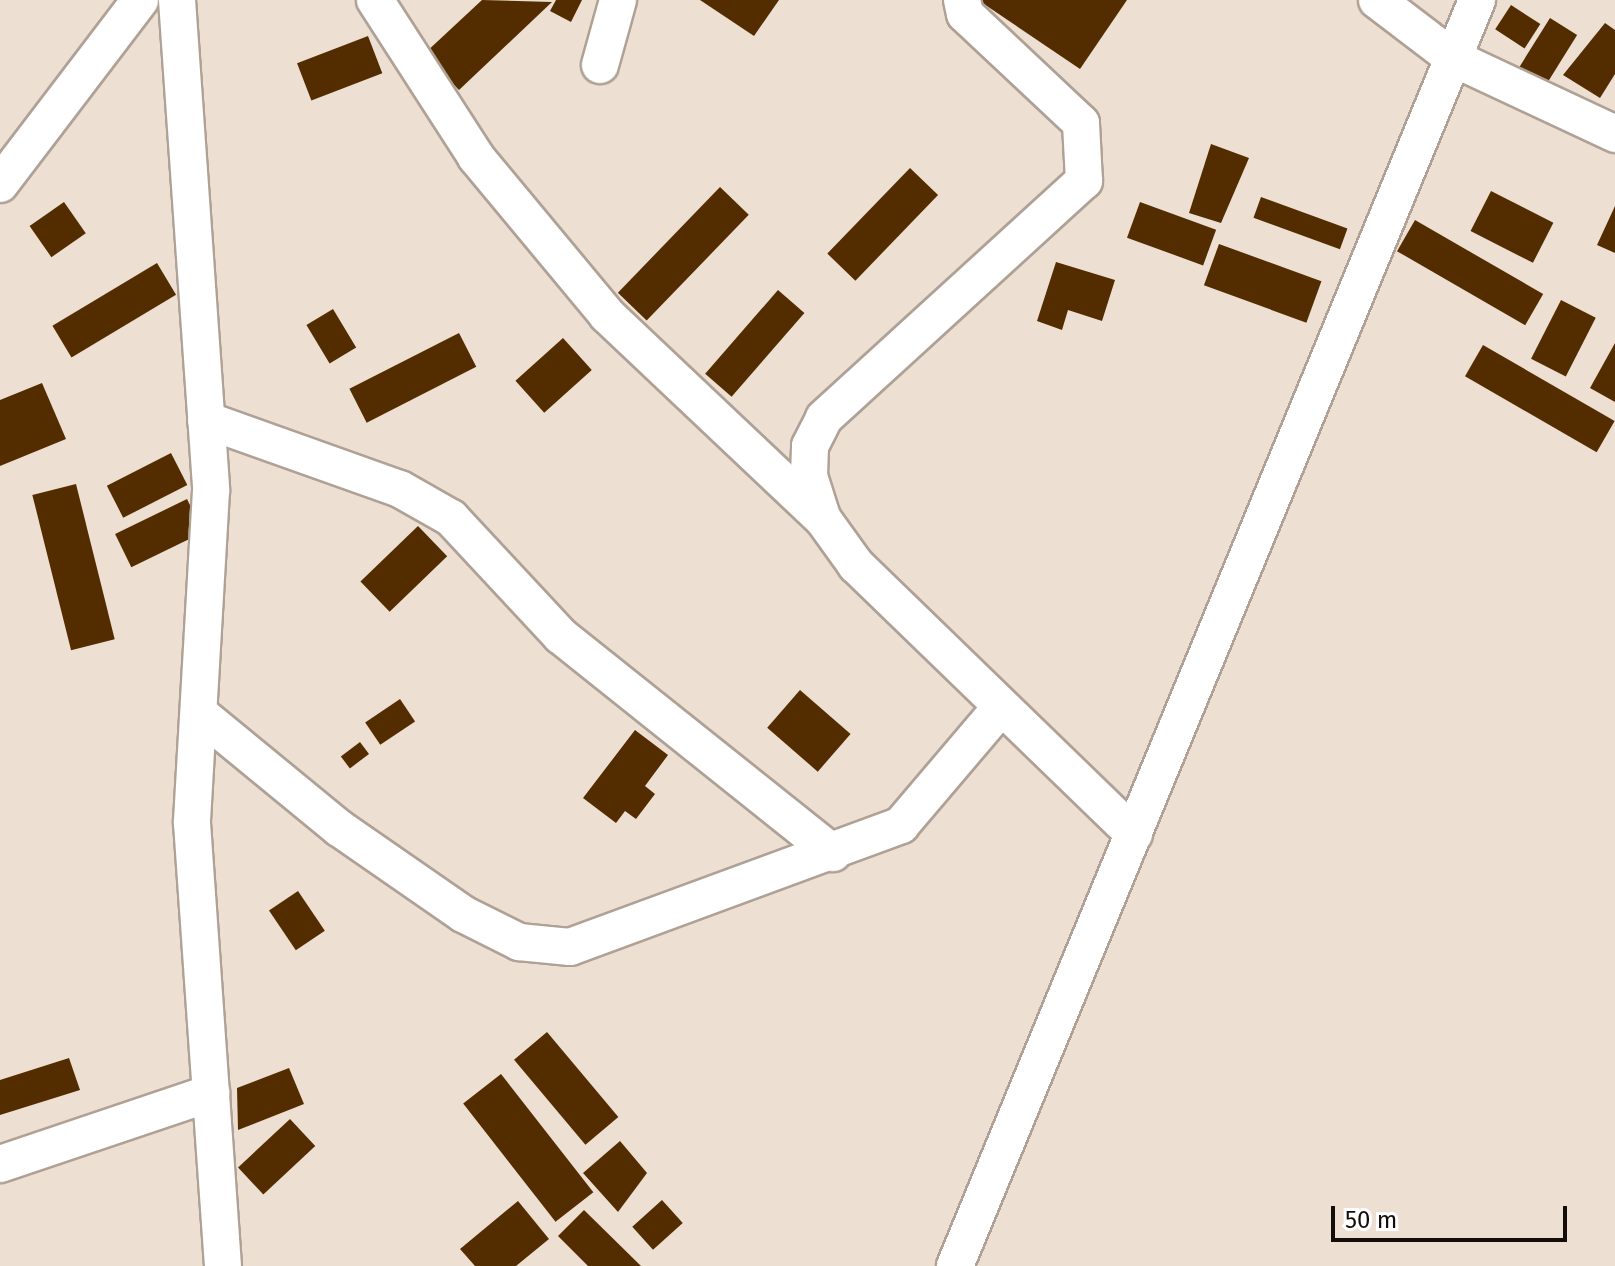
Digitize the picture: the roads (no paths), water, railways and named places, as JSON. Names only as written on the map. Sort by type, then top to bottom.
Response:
[{"type":"street","points":[[0,184],[140,0]]},
{"type":"street","points":[[177,0],[206,420],[211,561],[192,823],[226,1263]]},
{"type":"street","points":[[375,0],[458,132],[541,242],[607,315],[823,519],[856,565],[1134,834]]},
{"type":"street","points":[[600,65],[618,0]]},
{"type":"street","points":[[823,519],[809,476],[810,446],[824,418],[1084,181],[1081,123],[965,14],[962,0]]},
{"type":"street","points":[[1377,0],[1453,58],[1615,134]]},
{"type":"street","points":[[955,1266],[1477,0]]},
{"type":"street","points":[[206,420],[400,489],[451,518],[561,636],[833,853]]},
{"type":"street","points":[[199,713],[339,828],[463,914],[519,942],[570,947],[622,932],[901,825],[1001,707]]},
{"type":"street","points":[[0,1164],[211,1093]]}]
